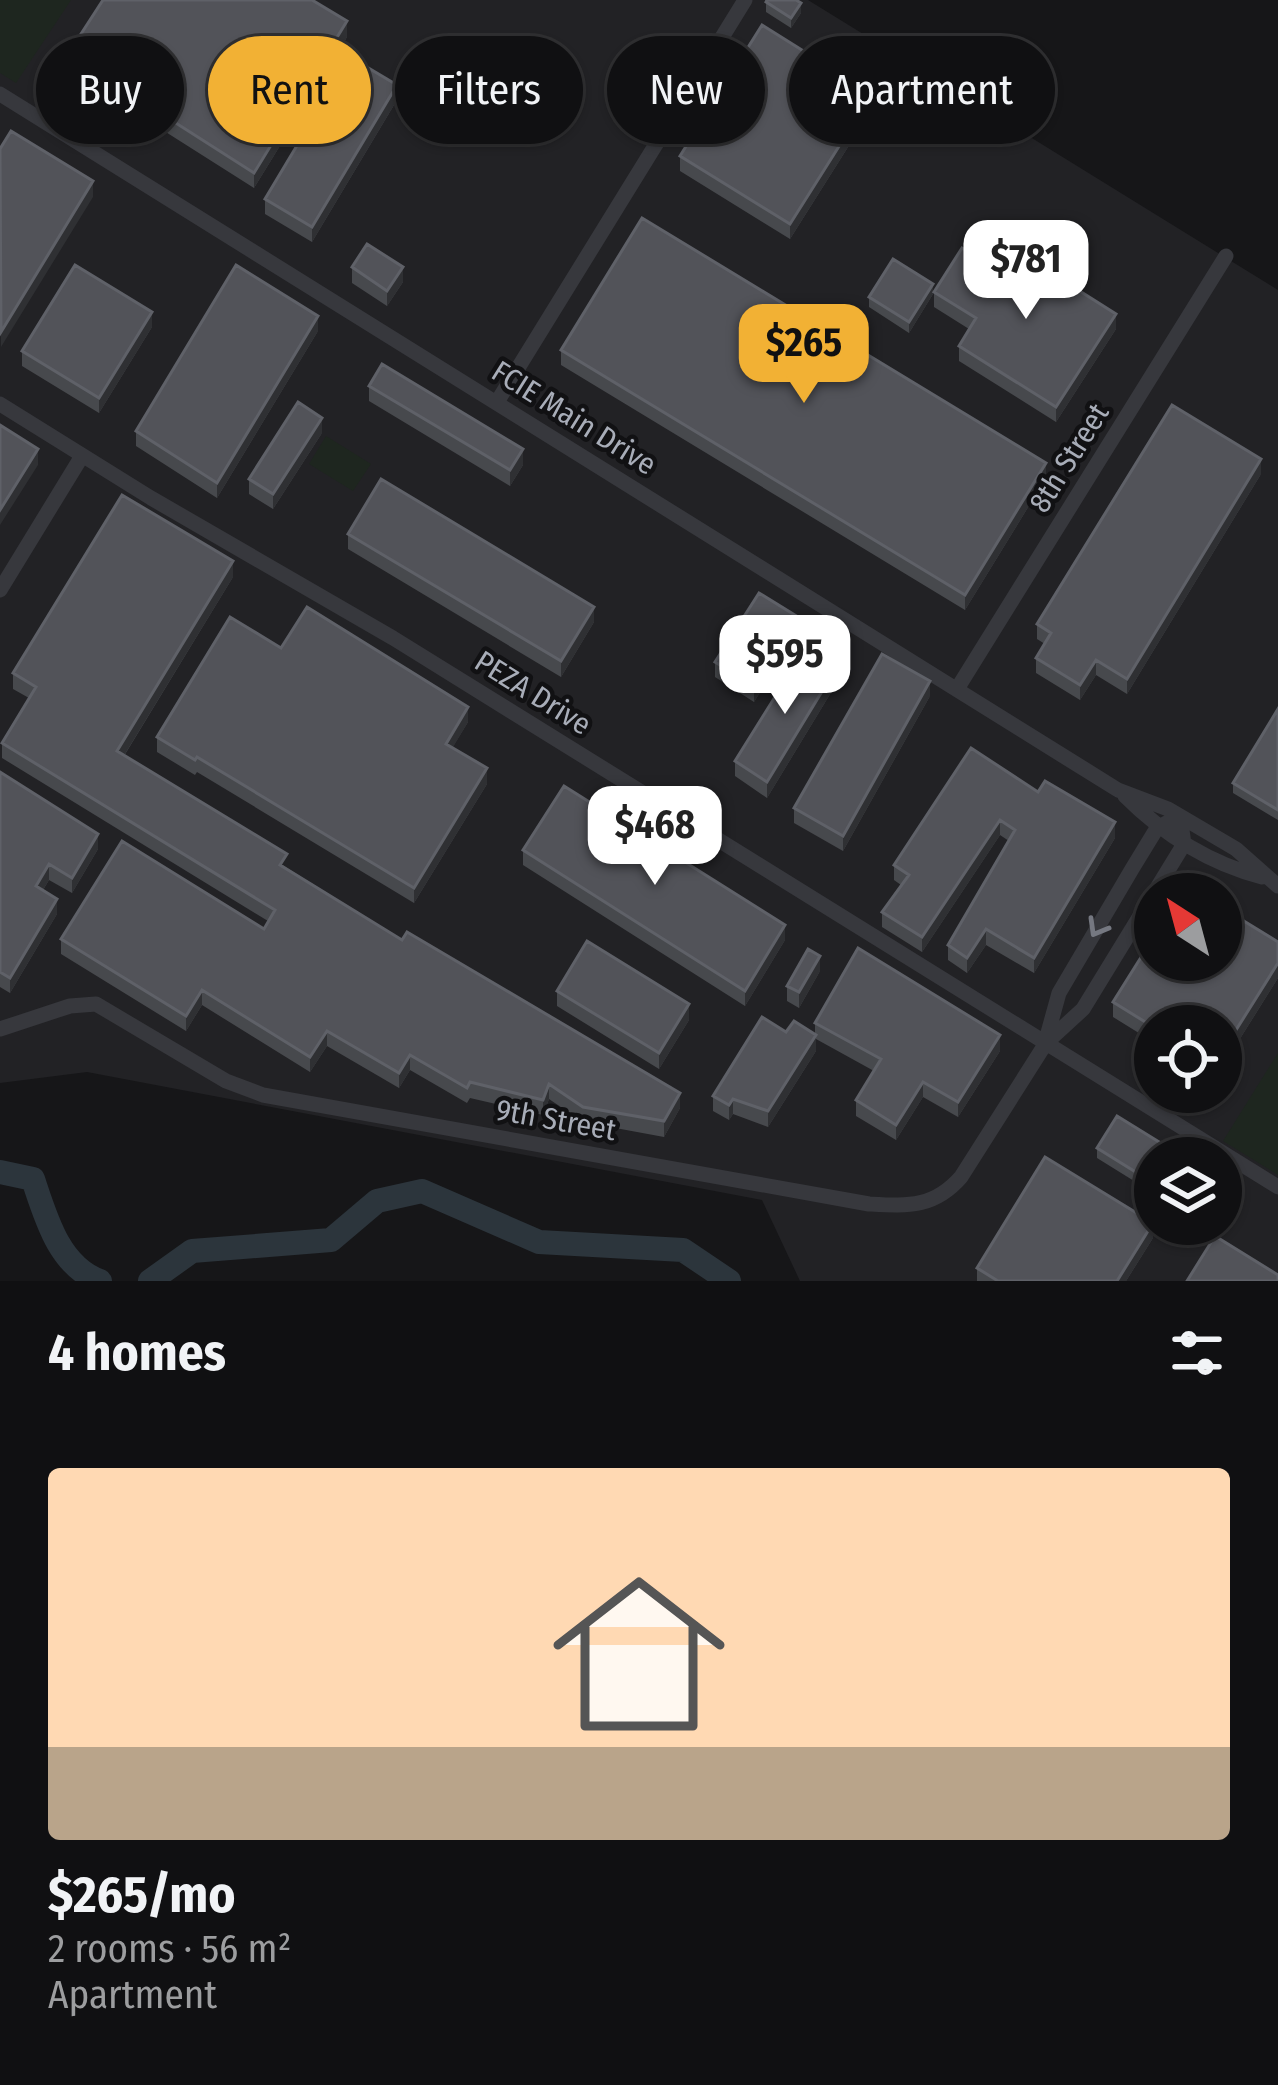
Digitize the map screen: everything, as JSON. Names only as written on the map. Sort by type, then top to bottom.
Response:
[{"type":"street","points":[[497,402],[745,0]]},
{"type":"street","name":"FCIE Main Drive","points":[[0,94],[1118,790],[1180,816],[1236,849],[1272,882]]},
{"type":"street","name":"8th Street","points":[[957,689],[1226,256]]},
{"type":"street","name":"PEZA Drive","points":[[0,404],[392,638],[1278,1187]]},
{"type":"street","points":[[0,590],[82,456]]},
{"type":"street","name":"FCIE Main Drive","points":[[1118,790],[1157,828],[1227,868],[1272,882]]},
{"type":"street","points":[[1157,828],[1180,816],[1184,844]]},
{"type":"street","name":"9th Street","points":[[1046,1043],[1060,993],[1157,828]]},
{"type":"street","name":"9th Street","points":[[0,1029],[70,1006],[96,1004],[226,1081],[263,1095],[869,1204],[913,1206],[930,1203],[961,1177],[1046,1043],[1083,1009],[1184,844]]},
{"type":"shaded area","points":[[0,0],[808,0],[866,36],[789,36],[789,144],[1041,144],[1278,290],[1278,1281],[800,1281],[762,1200],[87,1072],[0,1083]]},
{"type":"shaded area","points":[[0,0],[71,0],[47,36],[36,36],[36,53],[16,83],[0,73]]},
{"type":"shaded area","points":[[326,436],[371,464],[353,491],[309,464]]},
{"type":"shaded area","points":[[1278,1053],[1278,1175],[1242,1153],[1242,1137],[1226,1137]]},
{"type":"building","points":[[103,0],[312,0],[347,21],[338,36],[208,36],[208,144],[184,128],[184,36],[80,36]]},
{"type":"building","points":[[767,0],[796,0],[801,3],[791,18]]},
{"type":"building","points":[[762,25],[789,42],[789,144],[840,144],[790,224],[680,156],[688,144],[765,144],[765,36],[755,36]]},
{"type":"building","points":[[371,70],[395,88],[371,128]]},
{"type":"building","points":[[11,131],[93,181],[1,332],[0,149]]},
{"type":"building","points":[[209,144],[272,144],[254,173]]},
{"type":"building","points":[[298,144],[362,144],[312,227],[265,199]]},
{"type":"building","points":[[642,218],[1046,463],[965,595],[561,350]]},
{"type":"building","points":[[367,244],[403,267],[387,291],[352,267]]},
{"type":"building","points":[[962,248],[1004,274],[1018,252],[1116,314],[1056,407],[959,346],[976,318],[934,292]]},
{"type":"building","points":[[893,259],[933,284],[909,322],[869,297]]},
{"type":"building","points":[[75,265],[152,312],[99,398],[22,351]]},
{"type":"building","points":[[236,265],[318,316],[217,483],[136,431]]},
{"type":"building","points":[[382,364],[523,449],[510,470],[369,386]]},
{"type":"building","points":[[298,402],[322,418],[273,494],[249,479]]},
{"type":"building","points":[[1172,405],[1261,459],[1127,679],[1096,660],[1080,685],[1036,658],[1051,633],[1037,624]]},
{"type":"building","points":[[0,425],[38,449],[0,510]]},
{"type":"building","points":[[381,479],[594,607],[561,661],[348,534]]},
{"type":"building","points":[[122,495],[233,561],[117,751],[287,854],[280,865],[402,940],[407,932],[680,1093],[664,1121],[583,1107],[549,1084],[543,1100],[470,1082],[467,1088],[410,1055],[399,1073],[327,1031],[310,1057],[202,990],[186,1016],[61,939],[122,841],[264,929],[275,910],[2,743],[36,687],[13,673]]},
{"type":"building","points":[[759,593],[798,617],[754,686],[715,662]]},
{"type":"building","points":[[307,607],[468,707],[446,744],[487,768],[414,888],[157,737],[230,617],[281,648]]},
{"type":"building","points":[[803,652],[835,670],[767,782],[735,761]]},
{"type":"building","points":[[882,654],[930,681],[843,836],[794,808]]},
{"type":"building","points":[[1278,709],[1278,810],[1233,783]]},
{"type":"building","points":[[971,748],[1038,792],[1045,781],[1115,822],[1034,958],[986,929],[967,958],[948,945],[1015,830],[1000,820],[922,937],[882,912],[909,875],[894,865]]},
{"type":"building","points":[[0,772],[98,834],[72,878],[49,864],[36,886],[57,899],[10,978],[0,972]]},
{"type":"building","points":[[564,786],[785,925],[745,991],[523,850]]},
{"type":"building","points":[[1242,920],[1278,942],[1278,963],[1242,1020],[1242,1005],[1134,1005],[1134,1015],[1113,1002],[1134,968],[1134,981],[1242,981]]},
{"type":"building","points":[[587,941],[689,1004],[659,1053],[557,991]]},
{"type":"building","points":[[858,948],[1000,1035],[958,1102],[923,1082],[896,1125],[856,1100],[881,1059],[815,1023]]},
{"type":"building","points":[[808,949],[820,956],[799,992],[787,986]]},
{"type":"building","points":[[762,1017],[786,1032],[794,1021],[816,1035],[768,1111],[733,1099],[729,1105],[713,1096]]},
{"type":"building","points":[[1117,1116],[1151,1137],[1134,1137],[1134,1171],[1097,1148]]},
{"type":"building","points":[[1045,1157],[1134,1211],[1134,1245],[1139,1245],[1117,1281],[998,1281],[977,1268]]},
{"type":"building","points":[[1209,1245],[1230,1245],[1278,1275],[1278,1281],[1187,1281]]},
{"type":"waterway","points":[[0,1172],[33,1179],[64,1252],[100,1281]]},
{"type":"waterway","points":[[150,1281],[192,1251],[331,1240],[377,1201],[422,1191],[539,1242],[683,1250],[729,1281]]}]
